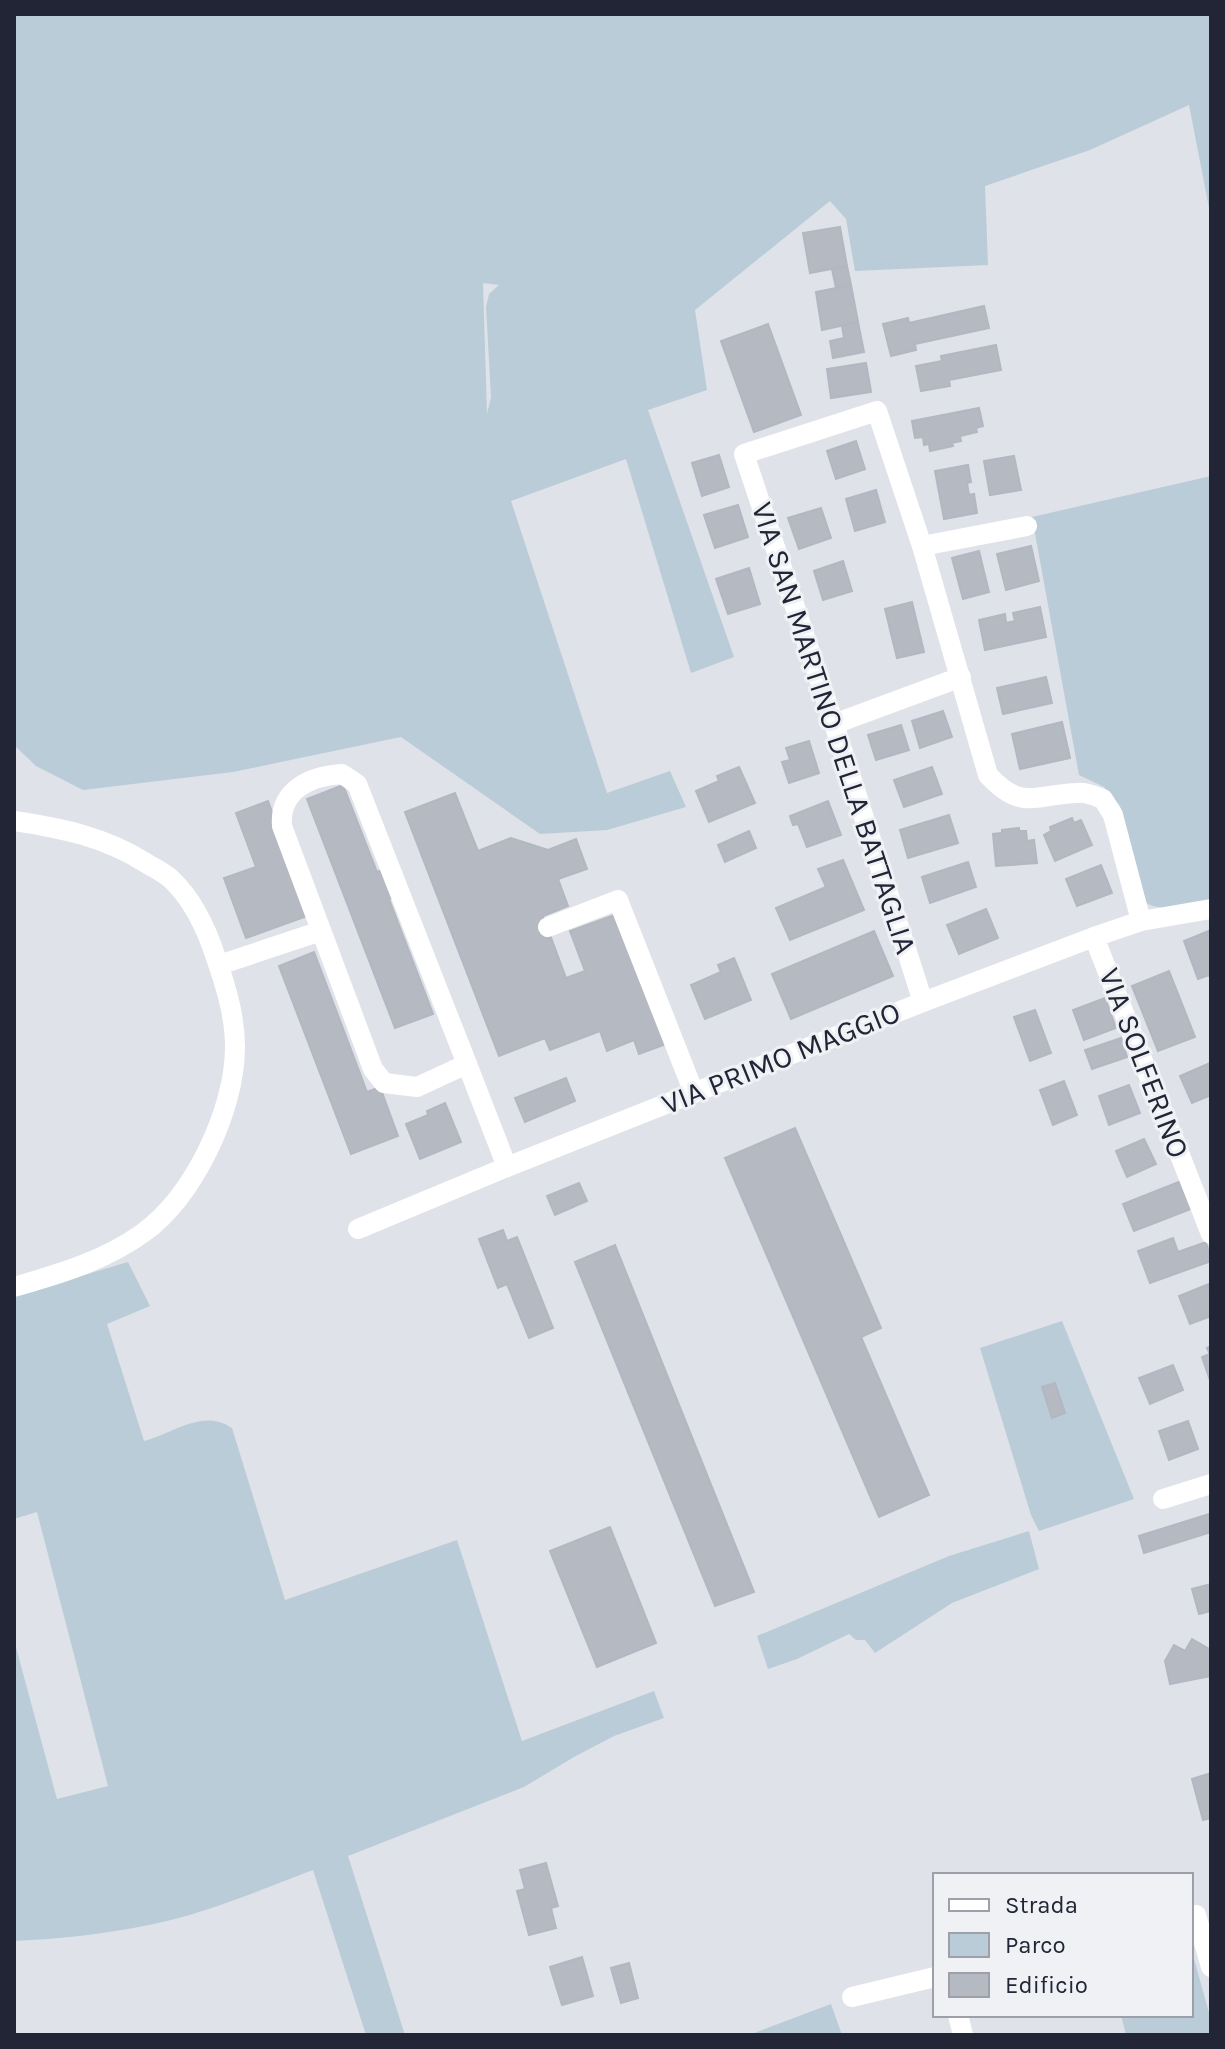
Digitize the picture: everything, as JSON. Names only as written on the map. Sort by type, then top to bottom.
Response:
[{"type":"street","name":"VIA SAN MARTINO DELLA BATTAGLIA","points":[[922,546],[877,411],[744,454],[923,1002]]},
{"type":"street","points":[[1027,526],[922,546],[988,775],[1003,791],[1024,799],[1081,792],[1103,799],[1113,815],[1141,921]]},
{"type":"street","points":[[834,724],[961,677]]},
{"type":"street","points":[[467,1064],[417,1087],[384,1083],[373,1069],[282,826],[280,811],[288,795],[305,783],[342,774],[357,784],[467,1064],[507,1167]]},
{"type":"street","points":[[14,821],[58,827],[109,842],[171,879],[192,904],[209,935],[232,1005],[235,1048],[231,1083],[218,1125],[193,1176],[171,1206],[144,1232],[111,1252],[69,1271],[14,1287]]},
{"type":"street","points":[[548,927],[618,900],[694,1093]]},
{"type":"street","name":"VIA PRIMO MAGGIO","points":[[358,1229],[507,1167],[1094,937],[1141,921],[1211,909]]},
{"type":"street","points":[[219,965],[321,931]]},
{"type":"street","name":"VIA SOLFERINO","points":[[1094,937],[1211,1234]]},
{"type":"street","points":[[1163,1499],[1211,1484]]},
{"type":"street","points":[[1199,1914],[1211,1967]]},
{"type":"street","points":[[852,1997],[933,1977]]},
{"type":"green space","points":[[14,14],[1211,14],[1211,218],[1189,105],[1090,150],[985,186],[988,265],[855,271],[846,219],[830,201],[695,310],[707,390],[648,410],[734,657],[691,673],[626,459],[511,501],[607,793],[670,771],[686,807],[607,830],[540,834],[401,737],[233,772],[83,790],[36,766],[14,745]],"holes":[[[483,283],[499,285],[489,294],[486,307],[491,397],[487,414]]]},
{"type":"green space","points":[[1211,476],[1211,902],[1183,907],[1156,907],[1140,899],[1120,806],[1104,787],[1079,775],[1032,517]]},
{"type":"green space","points":[[128,1262],[150,1306],[107,1324],[144,1441],[199,1421],[221,1422],[232,1428],[285,1600],[457,1540],[522,1741],[654,1691],[664,1718],[614,1736],[524,1787],[348,1856],[405,2035],[366,2035],[313,1870],[232,1901],[170,1920],[98,1933],[14,1941],[14,1640],[57,1799],[108,1786],[37,1512],[14,1519],[14,1296]]},
{"type":"green space","points":[[1062,1321],[1134,1499],[1039,1531],[1031,1515],[980,1348]]},
{"type":"green space","points":[[1029,1531],[1039,1569],[952,1603],[875,1653],[865,1640],[856,1640],[849,1634],[768,1669],[757,1636],[949,1556]]},
{"type":"green space","points":[[1193,1955],[1211,2020],[1211,2035],[1126,2035],[1122,2017],[1193,2017]]},
{"type":"green space","points":[[831,2004],[842,2035],[749,2035]]},
{"type":"building","points":[[840,227],[847,266],[810,273],[803,233]]},
{"type":"building","points":[[847,266],[851,285],[836,288],[832,269]]},
{"type":"building","points":[[851,285],[858,322],[822,330],[816,292]]},
{"type":"building","points":[[984,306],[989,328],[915,344],[916,350],[891,356],[883,324],[908,318],[909,323]]},
{"type":"building","points":[[858,322],[864,352],[833,358],[830,341],[844,338],[842,326]]},
{"type":"building","points":[[768,324],[801,415],[754,432],[721,341]]},
{"type":"building","points":[[996,345],[1001,370],[949,380],[950,386],[921,391],[916,366],[942,361],[941,356]]},
{"type":"building","points":[[866,363],[871,392],[831,398],[827,369]]},
{"type":"building","points":[[979,408],[983,426],[976,428],[977,432],[960,436],[961,441],[952,443],[953,446],[930,451],[929,444],[924,445],[923,437],[915,438],[912,421]]},
{"type":"building","points":[[856,441],[865,469],[836,479],[827,451]]},
{"type":"building","points":[[719,455],[729,487],[702,496],[692,463]]},
{"type":"building","points":[[1014,456],[1021,490],[990,495],[984,461]]},
{"type":"building","points":[[968,465],[971,482],[967,483],[969,495],[974,494],[977,513],[944,519],[935,471]]},
{"type":"building","points":[[876,490],[885,522],[855,531],[846,499]]},
{"type":"building","points":[[738,505],[748,537],[715,548],[704,515]]},
{"type":"building","points":[[821,508],[831,538],[799,549],[788,518]]},
{"type":"building","points":[[1031,546],[1039,581],[1006,590],[997,554]]},
{"type":"building","points":[[979,551],[989,592],[963,599],[952,558]]},
{"type":"building","points":[[843,561],[852,591],[823,600],[814,571]]},
{"type":"building","points":[[749,568],[760,604],[728,614],[716,579]]},
{"type":"building","points":[[912,602],[924,652],[897,658],[885,609]]},
{"type":"building","points":[[1040,607],[1046,637],[985,650],[979,620],[1005,614],[1006,623],[1015,621],[1013,613]]},
{"type":"building","points":[[1046,677],[1052,703],[1003,714],[997,688]]},
{"type":"building","points":[[943,711],[952,737],[920,748],[912,721]]},
{"type":"building","points":[[1062,722],[1070,758],[1020,769],[1012,734]]},
{"type":"building","points":[[901,725],[909,750],[876,760],[868,735]]},
{"type":"building","points":[[809,741],[819,773],[789,783],[782,762],[790,760],[786,748]]},
{"type":"building","points":[[739,767],[755,803],[709,822],[696,791],[719,781],[717,776]]},
{"type":"building","points":[[932,767],[942,794],[904,807],[894,780]]},
{"type":"building","points":[[343,785],[377,872],[384,869],[395,897],[389,899],[433,1014],[395,1028],[307,799]]},
{"type":"building","points":[[455,793],[478,851],[511,838],[548,850],[576,839],[587,869],[558,879],[568,906],[543,916],[566,978],[585,971],[570,931],[620,913],[669,1043],[639,1054],[634,1040],[607,1051],[600,1031],[550,1050],[545,1038],[499,1056],[405,812]]},
{"type":"building","points":[[268,801],[310,915],[246,938],[224,878],[256,867],[236,813]]},
{"type":"building","points":[[828,801],[841,835],[807,847],[798,824],[793,825],[790,816]]},
{"type":"building","points":[[949,815],[958,843],[908,858],[900,830]]},
{"type":"building","points":[[1072,818],[1074,823],[1081,820],[1092,845],[1055,861],[1044,835],[1051,831],[1050,827]]},
{"type":"building","points":[[1019,828],[1019,831],[1026,831],[1027,841],[1034,840],[1037,863],[996,866],[993,834]]},
{"type":"building","points":[[749,831],[756,848],[725,862],[718,845]]},
{"type":"building","points":[[843,860],[864,910],[790,940],[776,908],[826,887],[818,869]]},
{"type":"building","points":[[968,862],[976,887],[930,903],[922,877]]},
{"type":"building","points":[[1101,865],[1112,893],[1077,906],[1066,879]]},
{"type":"building","points":[[986,909],[998,938],[959,954],[947,925]]},
{"type":"building","points":[[1211,930],[1211,979],[1209,975],[1198,979],[1184,941]]},
{"type":"building","points":[[874,931],[893,976],[791,1019],[772,974]]},
{"type":"building","points":[[314,952],[367,1092],[380,1087],[398,1136],[351,1154],[279,966]]},
{"type":"building","points":[[734,958],[751,1000],[705,1019],[691,985],[721,972],[718,965]]},
{"type":"building","points":[[1169,971],[1195,1037],[1158,1051],[1132,986]]},
{"type":"building","points":[[1105,998],[1116,1028],[1084,1040],[1073,1010]]},
{"type":"building","points":[[1035,1010],[1051,1053],[1030,1061],[1014,1017]]},
{"type":"building","points":[[1121,1038],[1127,1057],[1092,1069],[1085,1050]]},
{"type":"building","points":[[1210,1063],[1211,1095],[1192,1103],[1180,1076]]},
{"type":"building","points":[[566,1078],[575,1101],[525,1122],[515,1098]]},
{"type":"building","points":[[1064,1081],[1077,1115],[1053,1125],[1040,1090]]},
{"type":"building","points":[[1129,1085],[1140,1113],[1109,1125],[1099,1096]]},
{"type":"building","points":[[445,1103],[461,1142],[420,1159],[406,1124],[428,1115],[427,1111]]},
{"type":"building","points":[[795,1128],[881,1328],[861,1337],[929,1495],[879,1517],[725,1158]]},
{"type":"building","points":[[1144,1139],[1156,1164],[1127,1177],[1116,1151]]},
{"type":"building","points":[[1181,1181],[1191,1209],[1134,1231],[1123,1204]]},
{"type":"building","points":[[579,1183],[587,1201],[555,1215],[547,1196]]},
{"type":"building","points":[[503,1230],[507,1241],[517,1237],[553,1328],[529,1338],[507,1284],[498,1288],[479,1239]]},
{"type":"building","points":[[1173,1238],[1178,1252],[1206,1242],[1211,1261],[1150,1283],[1138,1251]]},
{"type":"building","points":[[615,1245],[754,1592],[715,1606],[575,1262]]},
{"type":"building","points":[[1209,1284],[1211,1316],[1190,1324],[1179,1296]]},
{"type":"building","points":[[1211,1346],[1211,1383],[1202,1357],[1210,1354],[1207,1348]]},
{"type":"building","points":[[1173,1365],[1183,1390],[1150,1404],[1139,1378]]},
{"type":"building","points":[[1055,1383],[1065,1413],[1052,1418],[1042,1387]]},
{"type":"building","points":[[1188,1421],[1198,1449],[1169,1460],[1159,1431]]},
{"type":"building","points":[[1209,1514],[1211,1532],[1144,1553],[1139,1536]]},
{"type":"building","points":[[610,1527],[656,1643],[597,1667],[550,1551]]},
{"type":"building","points":[[1211,1584],[1211,1611],[1199,1614],[1192,1589]]},
{"type":"building","points":[[1192,1639],[1211,1650],[1211,1676],[1170,1684],[1165,1661],[1174,1645],[1185,1651]]},
{"type":"building","points":[[1211,1773],[1211,1818],[1203,1820],[1192,1779]]},
{"type":"building","points":[[546,1863],[558,1906],[551,1908],[556,1928],[529,1935],[517,1891],[525,1889],[520,1870]]},
{"type":"building","points":[[582,1957],[593,1996],[562,2005],[550,1967]]},
{"type":"building","points":[[629,1963],[638,1998],[621,2003],[611,1968]]}]
